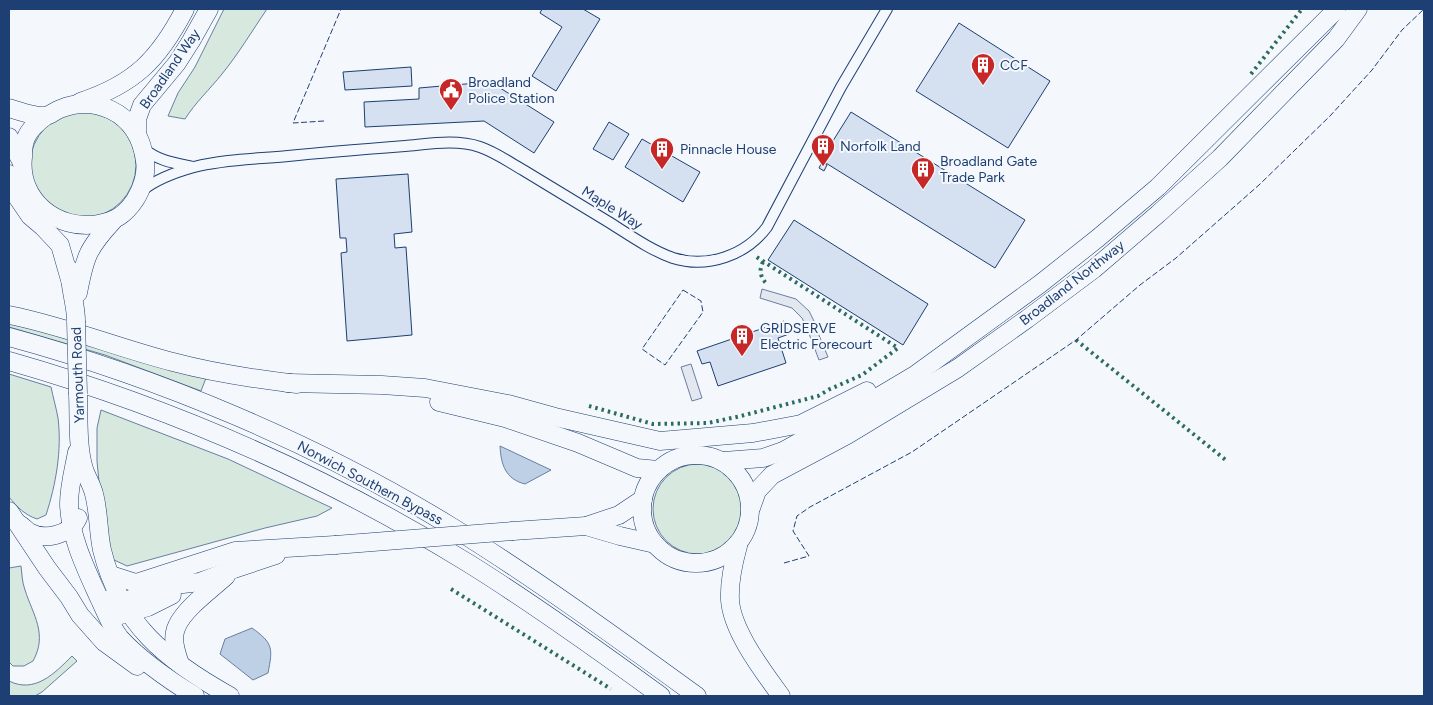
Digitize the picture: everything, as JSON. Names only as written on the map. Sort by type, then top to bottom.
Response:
[{"type":"highway","name":"Broadland Way","points":[[80,103],[119,86],[137,74],[167,41],[185,9]]},
{"type":"highway","name":"Broadland Way","points":[[137,132],[138,118],[142,105],[176,63],[209,9]]},
{"type":"highway","points":[[1251,94],[1321,9]]},
{"type":"highway","name":"Broadland Northway","points":[[724,461],[763,458],[783,450],[846,416],[915,375],[1040,284],[1158,187],[1338,9]]},
{"type":"highway","name":"Broadland Northway","points":[[751,508],[757,491],[772,476],[847,435],[958,368],[1094,269],[1220,158],[1336,39],[1358,9]]},
{"type":"highway","points":[[1336,39],[1368,9]]},
{"type":"highway","name":"Yarmouth Road","points":[[15,169],[26,137],[34,125],[61,108],[80,103],[97,105],[112,110],[125,119],[137,132],[146,164],[144,180],[139,194],[127,210],[113,221],[95,240],[86,258],[76,308]]},
{"type":"highway","points":[[9,108],[20,112],[46,116]]},
{"type":"highway","name":"Yarmouth Road","points":[[9,137],[15,169],[24,176],[31,195],[46,212],[58,220],[82,225],[113,221]]},
{"type":"highway","points":[[15,169],[17,197],[30,216],[60,245],[70,280]]},
{"type":"highway","name":"Yarmouth Road","points":[[58,220],[70,245],[70,280],[76,308],[80,441],[84,468],[95,494],[101,544],[111,575],[119,612],[119,637],[134,652],[172,682],[195,696]]},
{"type":"highway","points":[[9,315],[33,320],[173,362],[232,376],[448,404],[505,418],[551,433],[637,468],[658,470]]},
{"type":"highway","points":[[287,383],[366,384],[425,388],[508,404],[555,417],[660,440],[719,436],[753,433],[801,424],[896,375],[976,330]]},
{"type":"highway","name":"Norwich Southern Bypass","points":[[9,337],[94,362],[177,393],[265,429],[355,473],[451,526],[541,585],[697,696]]},
{"type":"highway","name":"Norwich Southern Bypass","points":[[9,361],[97,388],[209,430],[294,468],[361,503],[468,564],[552,619],[661,696]]},
{"type":"highway","name":"Yarmouth Road","points":[[80,441],[71,480],[69,506],[87,574],[96,592],[113,601],[119,612],[180,664],[230,696]]},
{"type":"highway","points":[[738,546],[722,557],[708,562],[693,563],[679,560],[666,554],[655,544],[648,534],[644,523],[643,500],[651,478],[658,470],[672,460],[689,454],[701,454],[724,461],[738,473],[748,490],[751,508],[748,528],[738,546],[733,563],[730,580],[730,602],[733,615],[748,647],[781,696]]},
{"type":"highway","points":[[12,516],[30,532],[41,536],[58,534],[73,526],[81,513],[84,468]]},
{"type":"highway","points":[[111,575],[136,583],[236,551],[586,526],[620,515],[643,500]]},
{"type":"highway","points":[[12,516],[69,596],[80,615],[104,642],[170,690],[186,696]]},
{"type":"highway","points":[[586,526],[655,544]]},
{"type":"highway","points":[[119,612],[174,585],[200,582],[234,568],[297,548]]},
{"type":"highway","points":[[180,664],[175,648],[177,625],[188,611],[234,568]]},
{"type":"highway","points":[[119,612],[136,583]]},
{"type":"highway","points":[[69,596],[119,612],[141,645],[201,696]]},
{"type":"street","name":"Maple Way","points":[[139,194],[152,182],[194,167],[239,160],[339,151],[464,143],[479,146],[507,160],[632,237],[662,253],[674,258],[698,262],[721,258],[742,250],[758,238],[767,227],[841,87],[887,9]]},
{"type":"street","name":"Maple Way","points":[[143,148],[160,159],[194,167]]},
{"type":"shaded area","points":[[224,9],[267,9],[240,50],[185,119],[168,116],[178,93],[195,67]]},
{"type":"shaded area","points":[[83,112],[103,116],[120,128],[132,145],[136,165],[132,185],[120,202],[103,214],[83,218],[63,214],[46,202],[34,185],[30,165],[34,145],[46,128],[63,116]]},
{"type":"shaded area","points":[[762,289],[796,299],[809,311],[815,323],[806,326],[802,318],[792,308],[760,298]]},
{"type":"shaded area","points":[[9,321],[206,378],[201,391],[105,355],[9,327]]},
{"type":"shaded area","points":[[816,328],[828,357],[819,360],[808,331]]},
{"type":"shaded area","points":[[691,364],[702,398],[692,401],[681,367]]},
{"type":"shaded area","points":[[9,374],[51,387],[58,418],[59,455],[53,491],[46,515],[37,519],[21,510],[9,497]]},
{"type":"shaded area","points":[[101,410],[228,459],[332,508],[317,516],[265,528],[127,566],[112,559],[104,535],[97,461],[97,428]]},
{"type":"shaded area","points":[[698,464],[715,468],[730,477],[739,492],[743,509],[739,526],[730,541],[715,550],[698,554],[681,550],[666,541],[657,526],[653,509],[657,492],[666,477],[681,468]]},
{"type":"shaded area","points":[[21,566],[24,587],[38,625],[39,642],[33,661],[24,666],[13,666],[9,662],[9,568]]},
{"type":"shaded area","points":[[72,656],[77,661],[42,692],[35,696],[9,696],[9,681],[27,685],[44,680]]},
{"type":"water","points":[[500,446],[551,470],[525,484],[518,482],[505,470]]},
{"type":"water","points":[[252,628],[268,642],[271,652],[268,673],[253,680],[220,654],[225,639]]},
{"type":"building","points":[[542,9],[583,9],[600,19],[556,91],[532,76],[562,27],[540,13]]},
{"type":"building","name":"CCF","points":[[959,23],[1050,81],[1008,148],[916,91]]},
{"type":"building","points":[[411,67],[412,86],[345,90],[343,72]]},
{"type":"building","name":"Broadland Police Station","points":[[477,83],[497,86],[554,122],[534,153],[484,121],[365,127],[364,102],[419,99],[419,88]]},
{"type":"building","name":"Broadland Gate Trade Park","points":[[851,112],[1025,220],[995,268],[821,160]]},
{"type":"building","points":[[609,122],[629,134],[613,160],[593,149]]},
{"type":"building","name":"Pinnacle House","points":[[642,139],[700,172],[683,202],[625,167]]},
{"type":"building","name":"Norfolk Land","points":[[822,162],[827,165],[824,171],[819,168]]},
{"type":"building","points":[[408,174],[412,232],[394,234],[395,248],[406,247],[412,335],[347,341],[341,253],[347,252],[346,238],[340,238],[336,179]]},
{"type":"building","points":[[794,220],[928,304],[903,345],[768,260]]},
{"type":"building","name":"GRIDSERVE Electric Forecourt","points":[[784,321],[789,334],[778,338],[786,363],[718,386],[710,362],[702,364],[697,351]]},
{"type":"hedge","points":[[1251,74],[1302,9]]},
{"type":"hedge","points":[[589,406],[653,424],[708,423],[818,396],[862,375],[898,348],[755,256]]},
{"type":"hedge","points":[[763,262],[761,273],[766,283]]},
{"type":"hedge","points":[[1076,340],[1227,461]]},
{"type":"hedge","points":[[451,589],[611,689]]},
{"type":"fence","points":[[324,121],[293,123],[341,9]]},
{"type":"fence","points":[[784,563],[809,556],[793,531],[797,516],[810,507],[912,452],[1076,340],[1140,285],[1176,258],[1259,185],[1330,116],[1372,70],[1402,30],[1424,9]]},
{"type":"fence","points":[[683,290],[701,301],[703,312],[665,365],[642,349],[683,290]]},
{"type":"place","name":"CCF","points":[[983,86]]},
{"type":"place","name":"Broadland Police Station","points":[[451,111]]},
{"type":"place","name":"Norfolk Land","points":[[823,167]]},
{"type":"place","name":"Pinnacle House","points":[[662,170]]},
{"type":"place","name":"Broadland Gate Trade Park","points":[[923,190]]},
{"type":"place","name":"GRIDSERVE Electric Forecourt","points":[[742,357]]}]
